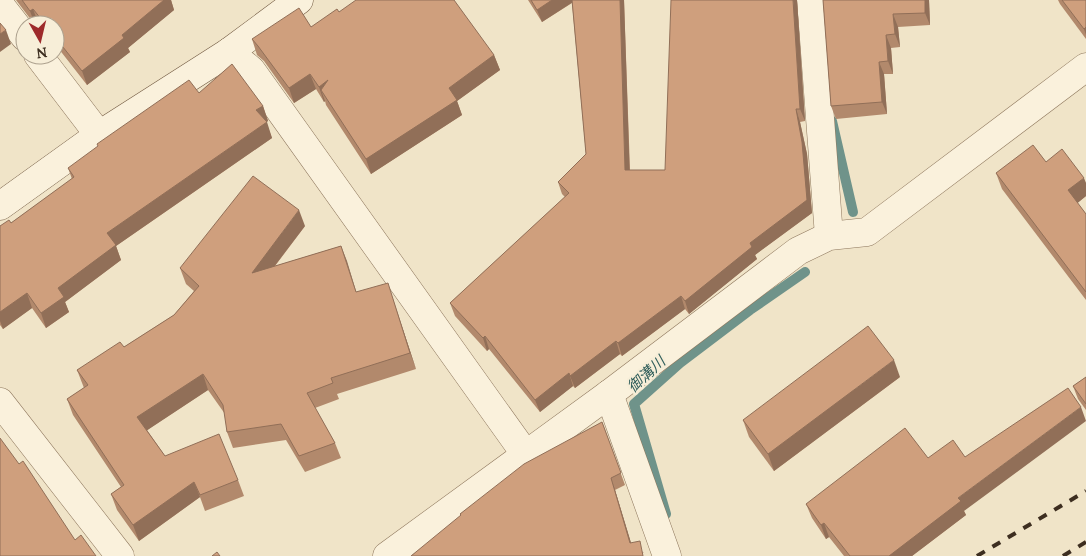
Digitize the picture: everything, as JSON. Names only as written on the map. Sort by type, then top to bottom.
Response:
[{"type":"street","points":[[0,206],[99,135],[229,52],[299,0]]},
{"type":"street","points":[[811,0],[829,236]]},
{"type":"street","points":[[0,4],[15,24]]},
{"type":"street","points":[[229,52],[251,70],[526,455]]},
{"type":"street","points":[[46,65],[99,135]]},
{"type":"street","points":[[387,556],[609,394],[798,251],[829,236],[867,232],[1086,67]]},
{"type":"street","points":[[609,394],[667,556]]},
{"type":"street","points":[[0,402],[120,556]]},
{"type":"building","points":[[22,0],[164,0],[122,35],[124,38],[82,71],[65,50],[65,15],[38,15],[33,9],[30,11]]},
{"type":"building","points":[[356,0],[454,0],[494,55],[449,88],[457,100],[366,159],[321,90],[328,80],[319,87],[310,74],[289,88],[252,39],[299,8],[311,27],[337,9],[339,12]]},
{"type":"building","points":[[531,0],[552,0],[537,10]]},
{"type":"building","points":[[572,0],[620,0],[625,170],[665,170],[671,0],[793,0],[800,109],[796,109],[802,142],[807,200],[750,243],[752,247],[685,301],[681,296],[570,376],[569,373],[535,400],[485,336],[483,338],[450,303],[569,193],[558,182],[586,154]]},
{"type":"building","points":[[823,0],[925,0],[925,13],[893,14],[895,34],[886,35],[888,61],[879,62],[882,102],[831,106]]},
{"type":"building","points":[[1062,0],[1086,0],[1086,27],[1084,29]]},
{"type":"building","points":[[0,23],[6,30],[0,34]]},
{"type":"building","points":[[232,64],[263,106],[256,110],[267,122],[107,233],[116,245],[58,288],[64,297],[41,313],[27,293],[0,312],[0,226],[9,220],[11,223],[74,177],[68,168],[98,146],[97,144],[189,80],[199,93]]},
{"type":"building","points":[[1033,145],[1046,162],[1062,149],[1084,178],[1068,190],[1086,214],[1086,292],[996,173]]},
{"type":"building","points":[[253,176],[299,210],[252,273],[341,246],[356,292],[388,283],[410,353],[331,378],[333,383],[307,393],[335,443],[299,456],[281,424],[227,432],[223,405],[203,374],[137,417],[165,456],[219,434],[238,480],[200,495],[194,482],[133,525],[111,494],[124,485],[67,399],[88,385],[77,370],[120,342],[124,347],[174,315],[199,286],[180,268]]},
{"type":"building","points":[[868,326],[894,360],[768,454],[743,420]]},
{"type":"building","points":[[1086,377],[1086,404],[1073,386]]},
{"type":"building","points":[[1068,388],[1081,407],[958,498],[961,501],[889,556],[850,556],[824,523],[821,525],[806,504],[905,428],[928,458],[953,440],[965,457]]},
{"type":"building","points":[[602,422],[621,473],[611,478],[630,543],[640,541],[643,556],[411,556],[460,514],[524,464]]},
{"type":"building","points":[[0,438],[19,464],[23,461],[75,540],[81,535],[96,556],[0,556]]},
{"type":"building","points":[[217,552],[220,556],[212,556]]},
{"type":"waterway","name":"御溝川","points":[[832,121],[853,212]]},
{"type":"waterway","name":"御溝川","points":[[666,514],[634,404],[680,363],[750,310],[805,272]]},
{"type":"railway","points":[[977,556],[1086,491]]},
{"type":"railway","points":[[1063,556],[1086,542]]}]
